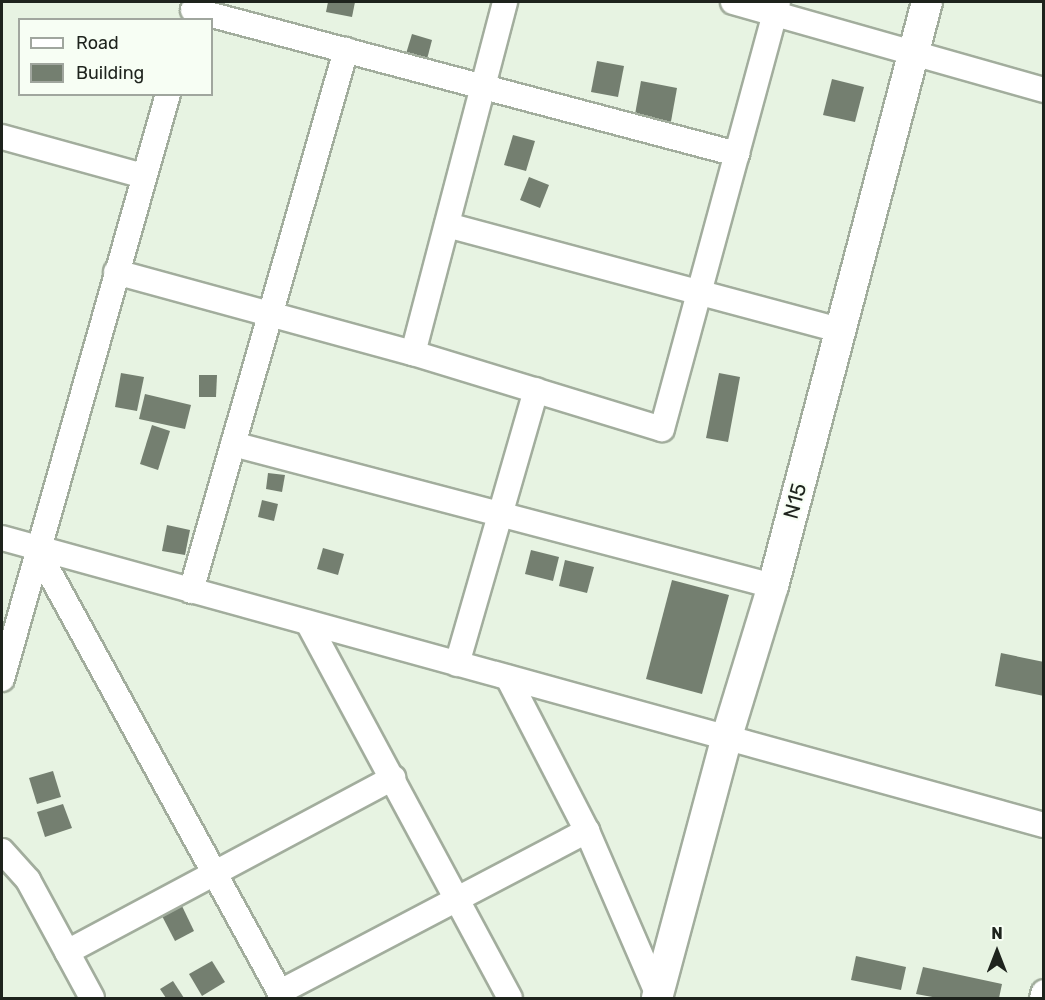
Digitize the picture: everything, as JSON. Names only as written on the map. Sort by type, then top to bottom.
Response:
[{"type":"main road","name":"N15","points":[[658,997],[727,736],[773,586],[927,2]]},
{"type":"street","points":[[413,353],[505,2]]},
{"type":"street","points":[[733,2],[776,7],[914,55],[1044,90]]},
{"type":"street","points":[[116,272],[413,353],[662,429],[776,7]]},
{"type":"street","points":[[193,10],[483,85],[736,154]]},
{"type":"street","points":[[191,591],[346,50]]},
{"type":"street","points":[[2,679],[36,548],[167,96]]},
{"type":"street","points":[[2,137],[144,176]]},
{"type":"street","points":[[447,225],[840,330]]},
{"type":"street","points":[[457,664],[502,515],[536,390]]},
{"type":"street","points":[[232,444],[773,586]]},
{"type":"street","points":[[2,538],[1044,825]]},
{"type":"street","points":[[36,548],[282,995],[587,831]]},
{"type":"street","points":[[308,623],[459,898],[510,999]]},
{"type":"street","points":[[508,678],[587,831],[658,997]]},
{"type":"street","points":[[67,952],[393,778]]},
{"type":"street","points":[[2,851],[28,880],[92,999]]},
{"type":"street","points":[[1042,999],[1044,992]]},
{"type":"building","points":[[328,2],[355,2],[352,17],[326,12]]},
{"type":"building","points":[[412,34],[432,40],[426,63],[405,57]]},
{"type":"building","points":[[597,61],[624,66],[618,97],[591,92]]},
{"type":"building","points":[[832,79],[864,87],[855,122],[823,115]]},
{"type":"building","points":[[641,81],[677,88],[670,127],[634,120]]},
{"type":"building","points":[[513,135],[535,141],[526,171],[504,165]]},
{"type":"building","points":[[529,177],[549,185],[540,208],[520,200]]},
{"type":"building","points":[[121,373],[144,377],[137,411],[115,407]]},
{"type":"building","points":[[719,373],[740,377],[728,442],[706,438]]},
{"type":"building","points":[[199,375],[217,375],[216,397],[199,397]]},
{"type":"building","points":[[145,394],[191,405],[185,429],[139,419]]},
{"type":"building","points":[[152,425],[170,431],[158,470],[140,464]]},
{"type":"building","points":[[268,473],[285,475],[282,492],[266,489]]},
{"type":"building","points":[[262,500],[278,504],[274,521],[258,517]]},
{"type":"building","points":[[167,525],[190,530],[185,555],[162,551]]},
{"type":"building","points":[[323,548],[344,554],[338,575],[317,569]]},
{"type":"building","points":[[531,550],[559,557],[553,581],[525,574]]},
{"type":"building","points":[[565,560],[594,567],[587,593],[559,586]]},
{"type":"building","points":[[672,580],[729,595],[702,694],[646,679]]},
{"type":"building","points":[[1001,653],[1044,662],[1044,696],[995,686]]},
{"type":"building","points":[[53,771],[61,797],[37,804],[29,778]]},
{"type":"building","points":[[63,804],[72,828],[45,837],[37,812]]},
{"type":"building","points":[[182,906],[194,931],[175,941],[162,916]]},
{"type":"building","points":[[856,956],[906,967],[901,990],[851,980]]},
{"type":"building","points":[[212,961],[225,982],[202,996],[189,974]]},
{"type":"building","points":[[923,967],[1002,984],[999,998],[938,998],[916,994]]},
{"type":"building","points":[[173,981],[184,998],[166,998],[160,989]]}]
